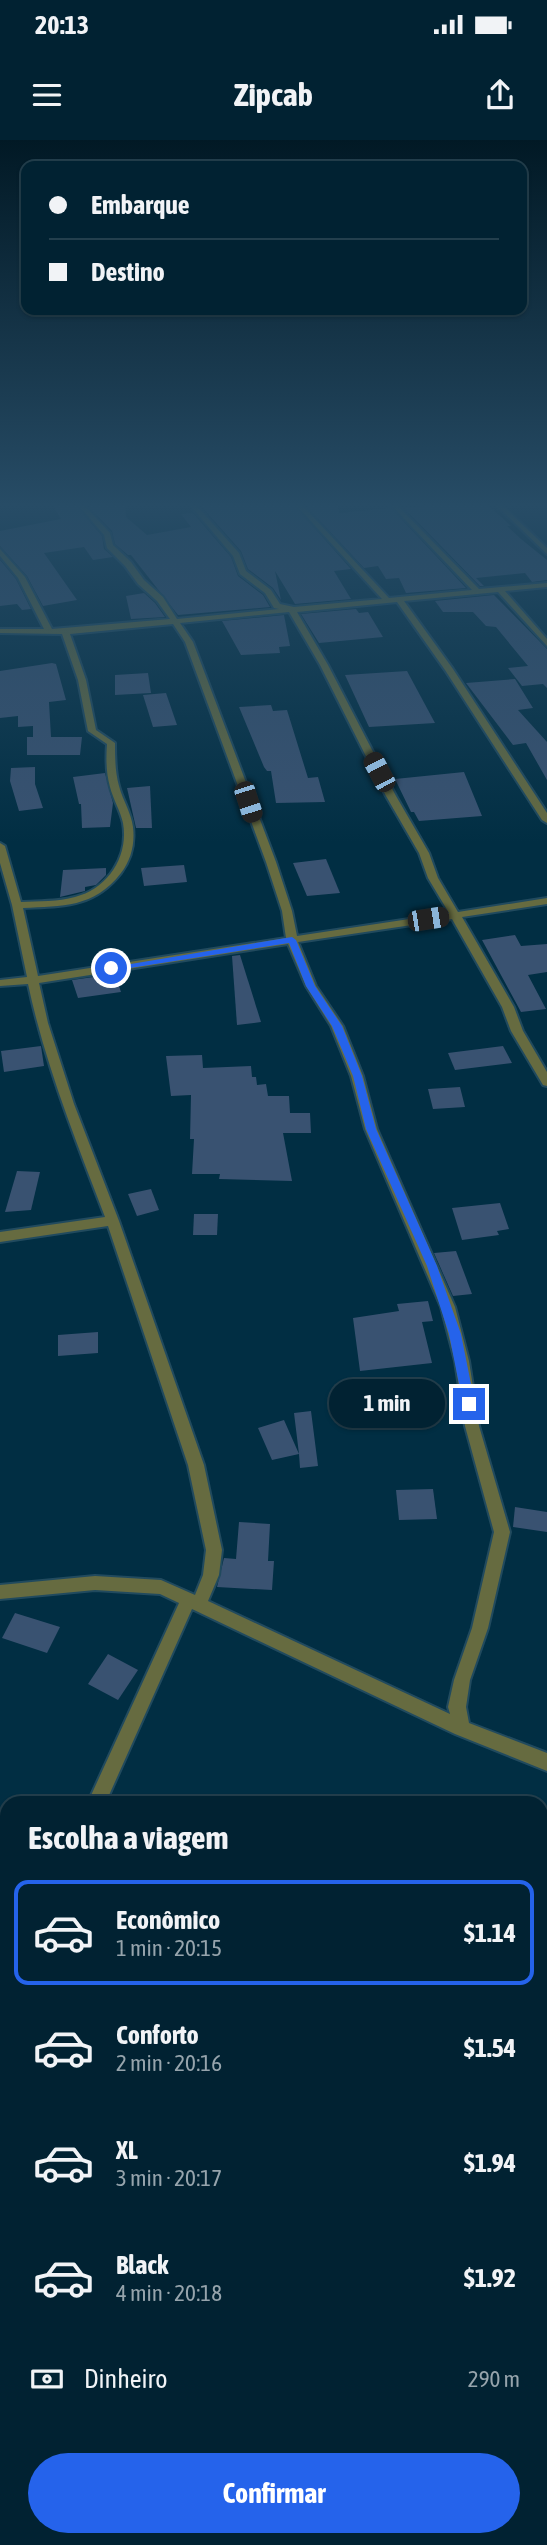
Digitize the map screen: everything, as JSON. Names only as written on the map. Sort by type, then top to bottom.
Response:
[{"type":"street","points":[[42,618],[49,631]]},
{"type":"street","points":[[172,618],[189,642],[198,662],[203,686],[275,874],[287,911],[292,940],[311,986],[337,1026],[357,1076],[371,1129],[448,1307],[462,1361],[472,1426],[502,1532],[480,1628],[462,1680],[457,1707],[461,1728]]},
{"type":"street","points":[[0,631],[65,632],[208,618]]},
{"type":"street","points":[[297,618],[324,664],[391,796],[424,853],[433,878],[547,1082]]},
{"type":"street","points":[[413,618],[547,820]]},
{"type":"street","points":[[525,618],[547,644]]},
{"type":"street","points":[[17,905],[78,900],[98,893],[105,888],[119,868],[130,844],[125,809],[112,776],[111,743],[92,731],[82,680],[65,632]]},
{"type":"street","points":[[0,846],[17,905],[42,1023],[196,1465],[214,1550],[211,1575],[194,1602],[100,1796]]},
{"type":"street","points":[[0,983],[547,901]]},
{"type":"street","points":[[0,1237],[113,1221]]},
{"type":"street","points":[[0,1592],[95,1583],[161,1587],[461,1728],[547,1762]]},
{"type":"building","points":[[285,618],[290,646],[279,647],[280,653],[241,655],[222,621]]},
{"type":"building","points":[[304,618],[372,618],[383,637],[319,643]]},
{"type":"building","points":[[479,618],[517,618],[547,649],[547,688],[543,684],[522,686],[508,668],[528,666],[496,627],[486,626]]},
{"type":"building","points":[[56,664],[66,700],[49,702],[51,737],[82,737],[80,755],[27,755],[27,737],[33,737],[33,726],[18,727],[18,716],[0,718],[0,671]]},
{"type":"building","points":[[407,671],[435,723],[369,727],[345,675]]},
{"type":"building","points":[[148,673],[151,693],[115,695],[115,675]]},
{"type":"building","points":[[515,679],[533,708],[518,710],[547,742],[547,780],[526,743],[513,745],[466,683]]},
{"type":"building","points":[[166,693],[177,725],[153,727],[143,695]]},
{"type":"building","points":[[271,705],[273,711],[287,710],[308,778],[318,777],[325,802],[276,803],[271,771],[264,767],[239,707]]},
{"type":"building","points":[[35,767],[35,784],[43,808],[19,811],[10,781],[11,768]]},
{"type":"building","points":[[464,772],[482,816],[419,821],[414,812],[411,812],[395,779]]},
{"type":"building","points":[[105,773],[113,803],[110,827],[82,828],[81,804],[73,777]]},
{"type":"building","points":[[150,786],[152,828],[136,828],[127,788]]},
{"type":"building","points":[[326,859],[340,893],[307,896],[293,863]]},
{"type":"building","points":[[184,865],[187,882],[144,886],[141,868]]},
{"type":"building","points":[[106,868],[106,875],[96,885],[85,887],[85,891],[60,897],[63,870]]},
{"type":"building","points":[[515,935],[521,946],[547,944],[547,972],[528,975],[546,1009],[521,1012],[482,940]]},
{"type":"building","points":[[240,955],[261,1022],[237,1025],[232,956]]},
{"type":"building","points":[[115,974],[121,992],[78,998],[72,980]]},
{"type":"building","points":[[41,1046],[44,1066],[4,1072],[1,1051]]},
{"type":"building","points":[[503,1046],[512,1063],[455,1070],[448,1053]]},
{"type":"building","points":[[202,1055],[203,1068],[251,1066],[252,1077],[256,1077],[257,1085],[266,1084],[268,1096],[289,1096],[290,1113],[310,1113],[311,1133],[283,1133],[292,1181],[219,1179],[220,1174],[192,1174],[194,1139],[190,1139],[191,1095],[171,1096],[166,1056]]},
{"type":"building","points":[[460,1087],[465,1107],[433,1109],[428,1089]]},
{"type":"building","points":[[17,1171],[40,1172],[31,1210],[5,1212]]},
{"type":"building","points":[[151,1189],[159,1210],[137,1216],[128,1194]]},
{"type":"building","points":[[500,1203],[509,1229],[497,1231],[499,1235],[462,1240],[452,1208]]},
{"type":"building","points":[[194,1214],[218,1214],[217,1235],[193,1235]]},
{"type":"building","points":[[456,1251],[472,1294],[453,1296],[434,1253]]},
{"type":"building","points":[[428,1301],[433,1321],[422,1322],[432,1363],[360,1371],[353,1318],[399,1311],[397,1304]]},
{"type":"building","points":[[98,1332],[98,1353],[58,1356],[58,1335]]},
{"type":"building","points":[[311,1411],[318,1466],[300,1468],[294,1413]]},
{"type":"building","points":[[284,1420],[299,1454],[272,1460],[258,1428]]},
{"type":"building","points":[[433,1489],[437,1519],[399,1520],[396,1490]]},
{"type":"building","points":[[515,1507],[547,1512],[547,1532],[513,1527]]},
{"type":"building","points":[[239,1522],[270,1524],[268,1561],[274,1561],[272,1590],[217,1587],[224,1558],[236,1559]]},
{"type":"building","points":[[15,1613],[60,1627],[47,1653],[2,1638]]},
{"type":"building","points":[[108,1654],[138,1670],[118,1700],[88,1684]]},
{"type":"route","points":[[111,968],[292,940],[311,986],[337,1026],[357,1076],[371,1129],[448,1307],[462,1361],[469,1404]]}]
